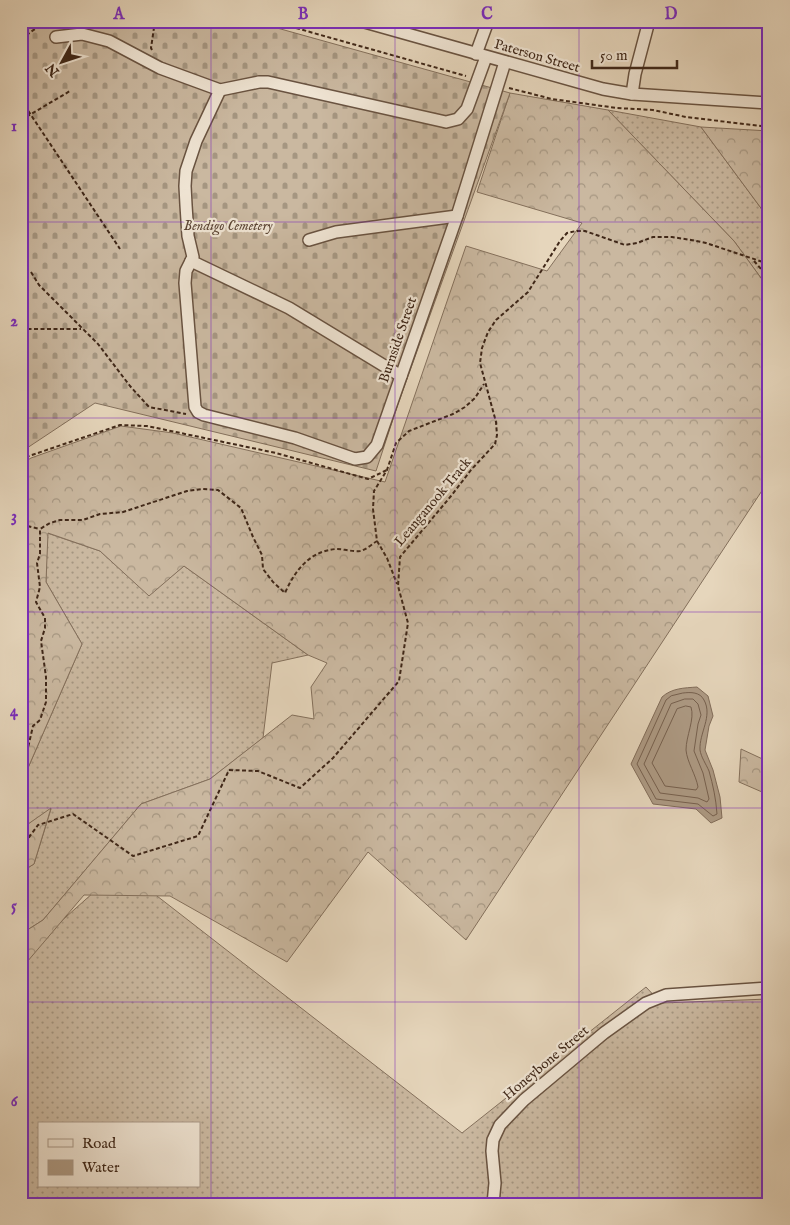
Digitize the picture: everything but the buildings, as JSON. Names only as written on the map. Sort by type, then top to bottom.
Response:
[{"type":"street","name":"Paterson Street","points":[[361,21],[603,89],[632,94],[769,103]]},
{"type":"street","points":[[56,37],[82,34],[103,39],[160,68],[220,90],[268,82],[437,121],[454,121],[467,109],[479,80],[481,55],[488,21]]},
{"type":"street","points":[[632,94],[634,74],[649,21]]},
{"type":"street","name":"Burnside Street","points":[[198,412],[295,438],[349,457],[361,459],[367,457],[377,445],[402,376],[457,216],[505,62]]},
{"type":"street","points":[[198,412],[193,398],[186,283],[186,271],[193,258],[188,236],[184,186],[186,171],[196,140],[220,90]]},
{"type":"street","points":[[309,240],[336,232],[457,216]]},
{"type":"street","points":[[191,261],[289,308],[402,376]]},
{"type":"street","name":"Honeybone Street","points":[[494,1204],[495,1183],[492,1152],[493,1140],[500,1125],[524,1100],[604,1033],[656,998],[677,993],[769,988]]},
{"type":"path","points":[[21,39],[46,21]]},
{"type":"path","points":[[156,21],[151,48],[160,68]]},
{"type":"path","points":[[271,21],[479,80]]},
{"type":"path","points":[[498,85],[552,100],[617,108],[653,110],[695,118],[769,127]]},
{"type":"path","points":[[21,120],[70,91]]},
{"type":"path","points":[[21,100],[120,248]]},
{"type":"path","name":"Leanganook Track","points":[[21,848],[38,825],[73,814],[133,856],[198,836],[229,770],[258,771],[300,788],[333,758],[399,680],[408,623],[398,586],[400,557],[452,496],[471,470],[495,444],[497,435],[496,422],[480,363],[482,348],[488,332],[496,320],[528,292],[567,233],[585,231],[625,245],[652,237],[672,237],[706,243],[769,264]]},
{"type":"path","points":[[753,259],[769,278]]},
{"type":"path","points":[[30,272],[39,285],[98,344],[135,392],[150,407],[184,414],[198,412]]},
{"type":"path","points":[[21,329],[81,329]]},
{"type":"path","points":[[398,586],[387,558],[377,541],[373,509],[374,491],[387,470],[396,443],[409,431],[453,414],[465,407],[475,398],[485,383]]},
{"type":"path","points":[[21,462],[29,456],[120,425],[147,426],[276,452],[368,479],[387,470]]},
{"type":"path","points":[[21,527],[27,526],[40,529],[60,520],[83,520],[100,514],[123,512],[187,491],[202,489],[218,490],[241,508],[262,555],[263,569],[285,592],[301,564],[317,554],[335,549],[361,551],[377,541]]},
{"type":"path","points":[[21,778],[33,726],[40,720],[46,702],[46,676],[41,641],[45,628],[45,618],[36,602],[40,586],[37,563],[40,554],[40,529]]},
{"type":"path","points":[[21,833],[30,836]]},
{"type":"green space","name":"Bendigo Cemetery","points":[[21,21],[252,21],[510,93],[398,404],[376,471],[95,403],[21,452]]},
{"type":"green space","points":[[510,93],[608,110],[734,241],[769,289],[769,480],[466,940],[368,852],[287,962],[170,896],[84,895],[21,969],[21,934],[43,920],[141,804],[210,779],[292,715],[314,719],[311,687],[327,663],[308,655],[184,566],[149,596],[100,551],[48,533],[46,582],[82,644],[21,784],[21,464],[31,458],[121,426],[173,433],[385,482],[466,246],[547,271],[582,223],[477,192]]},
{"type":"green space","points":[[608,110],[701,127],[769,219],[769,289],[734,241]]},
{"type":"green space","points":[[701,127],[769,131],[769,219]]},
{"type":"green space","points":[[47,533],[100,551],[149,595],[184,566],[308,655],[272,663],[263,738],[210,779],[141,804],[43,920],[21,934],[21,872],[34,864],[51,809],[21,829],[21,784],[82,644],[46,582]]},
{"type":"green space","points":[[741,749],[769,762],[769,795],[739,782]]},
{"type":"green space","points":[[51,808],[34,864],[21,872],[21,829]]},
{"type":"green space","points":[[121,868],[462,1133],[646,987],[661,1003],[769,999],[769,1204],[21,1204],[21,957]]},
{"type":"water","points":[[697,687],[708,696],[713,716],[709,726],[705,750],[713,770],[720,797],[722,818],[711,823],[696,809],[653,804],[631,764],[662,697],[674,690]]}]
